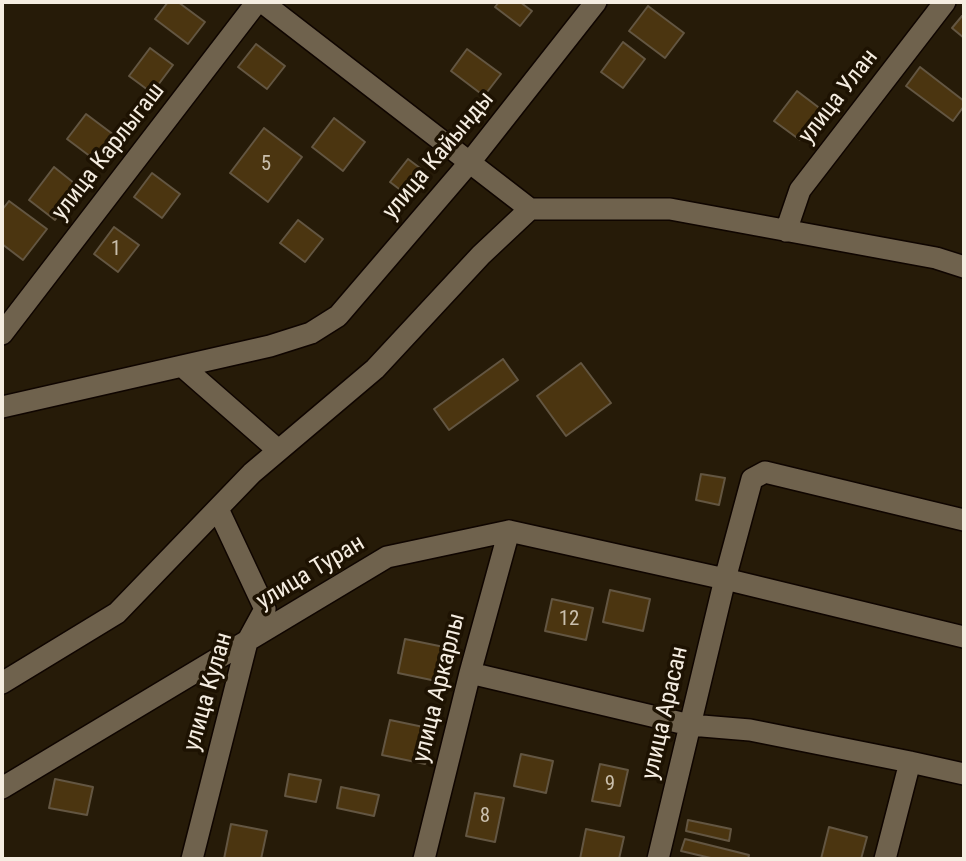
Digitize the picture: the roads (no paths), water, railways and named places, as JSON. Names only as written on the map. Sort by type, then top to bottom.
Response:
[{"type":"street","points":[[259,2],[530,209],[670,209],[936,257],[964,267]]},
{"type":"street","name":"улица Карлыгаш","points":[[2,334],[259,2]]},
{"type":"street","name":"улица Кайынды","points":[[2,407],[270,346],[311,333],[338,316],[470,162],[596,2]]},
{"type":"street","name":"улица Улан","points":[[786,230],[800,190],[945,2]]},
{"type":"street","points":[[2,683],[117,613],[252,472],[375,369],[481,255],[530,209]]},
{"type":"street","points":[[182,366],[278,450]]},
{"type":"street","name":"улица Арасан","points":[[658,859],[751,479],[765,472],[964,520]]},
{"type":"street","name":"улица Кулан","points":[[192,859],[247,642],[265,609],[218,509]]},
{"type":"street","name":"улица Туран","points":[[2,789],[387,557],[509,531],[725,579],[964,637]]},
{"type":"street","name":"улица Аркарлы","points":[[424,859],[470,673],[509,531]]},
{"type":"street","points":[[470,673],[690,725],[750,730],[964,774]]},
{"type":"street","points":[[885,859],[910,762]]}]
